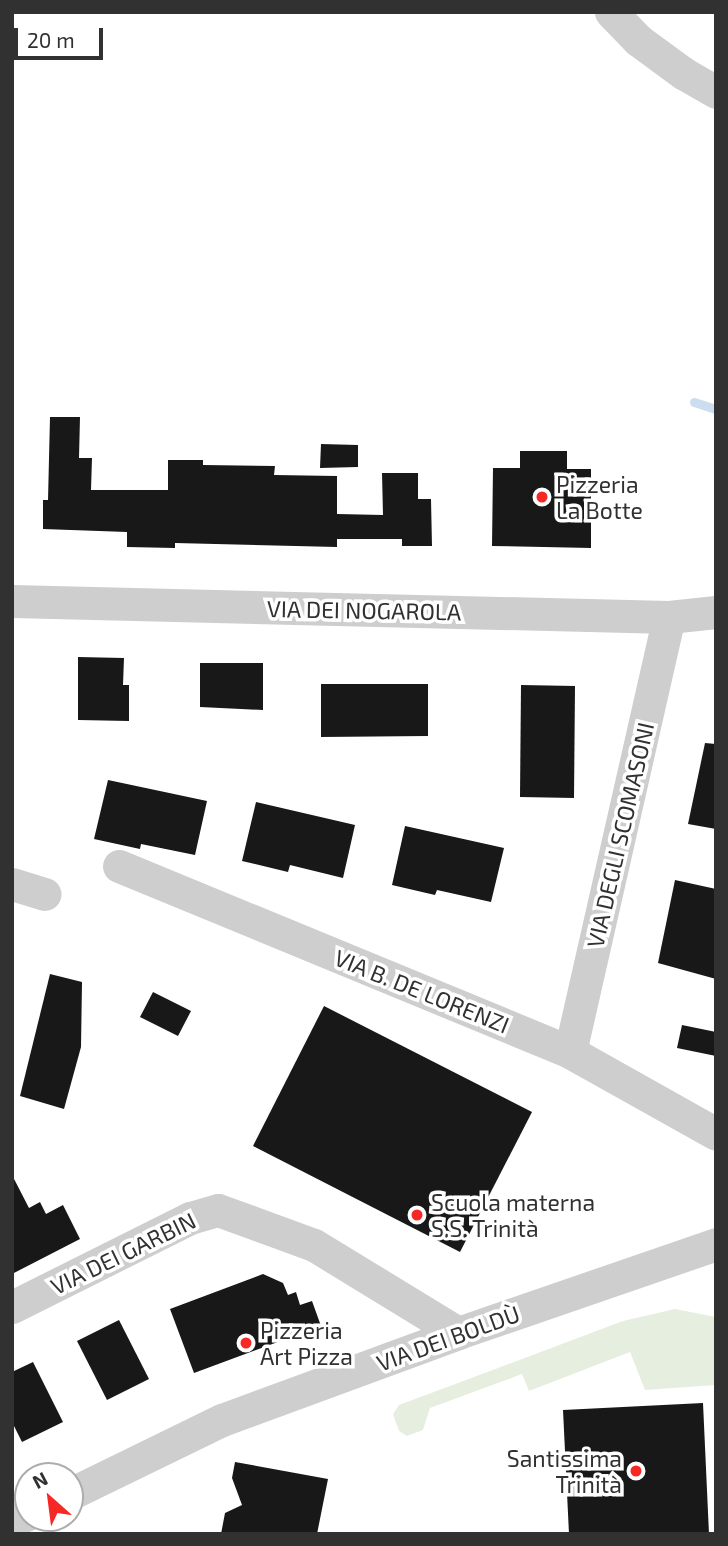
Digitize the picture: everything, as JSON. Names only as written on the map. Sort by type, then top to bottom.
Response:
[{"type":"street","points":[[611,12],[638,40],[683,73],[716,92]]},
{"type":"street","name":"VIA DEI NOGAROLA","points":[[12,601],[669,617],[716,612]]},
{"type":"street","name":"VIA DEGLI SCOMASONI","points":[[570,1052],[669,617]]},
{"type":"street","name":"VIA B. DE LORENZI","points":[[119,866],[570,1052],[716,1134]]},
{"type":"street","points":[[12,884],[44,894]]},
{"type":"street","name":"VIA DEI GARBIN","points":[[12,1307],[190,1218],[218,1210],[314,1245],[458,1333]]},
{"type":"street","name":"VIA DEI BOLDÙ","points":[[84,1487],[222,1420],[458,1333],[716,1244]]},
{"type":"green space","points":[[675,1309],[716,1317],[716,1385],[645,1390],[630,1352],[529,1391],[522,1374],[430,1408],[423,1430],[407,1436],[399,1431],[393,1414],[399,1405],[623,1321]]},
{"type":"building","points":[[50,417],[80,417],[79,458],[92,458],[91,490],[168,490],[168,460],[203,460],[203,465],[275,466],[274,475],[337,476],[337,514],[383,515],[382,473],[418,473],[418,499],[431,499],[432,546],[402,546],[402,539],[337,539],[337,547],[175,543],[175,548],[127,547],[127,532],[43,529],[43,500],[48,500]]},
{"type":"building","points":[[321,444],[358,445],[358,467],[320,468]]},
{"type":"building","points":[[520,451],[567,451],[567,469],[591,469],[591,548],[492,546],[493,468],[520,468]]},
{"type":"building","points":[[78,657],[124,658],[123,685],[129,685],[129,721],[78,720]]},
{"type":"building","points":[[200,663],[263,663],[263,710],[200,707]]},
{"type":"building","points":[[321,684],[428,684],[428,736],[321,737]]},
{"type":"building","points":[[521,685],[575,686],[574,798],[520,797]]},
{"type":"building","points":[[705,743],[716,744],[716,829],[688,824]]},
{"type":"building","points":[[108,780],[207,801],[195,855],[141,844],[140,849],[94,839]]},
{"type":"building","points":[[256,802],[355,825],[343,878],[290,865],[288,872],[242,861]]},
{"type":"building","points":[[405,826],[504,848],[491,902],[437,890],[435,895],[392,885]]},
{"type":"building","points":[[675,880],[716,889],[716,979],[658,963]]},
{"type":"building","points":[[50,974],[82,982],[81,1047],[64,1109],[20,1096]]},
{"type":"building","points":[[153,992],[191,1011],[178,1036],[140,1017]]},
{"type":"building","points":[[324,1006],[532,1112],[460,1252],[253,1146]]},
{"type":"building","points":[[682,1025],[716,1032],[716,1056],[677,1048]]},
{"type":"building","points":[[12,1175],[29,1208],[40,1202],[46,1214],[63,1205],[80,1239],[12,1274]]},
{"type":"building","points":[[263,1274],[283,1283],[288,1295],[296,1292],[300,1305],[312,1301],[321,1326],[194,1373],[170,1309]]},
{"type":"building","points":[[119,1320],[149,1379],[107,1400],[77,1341]]},
{"type":"building","points":[[33,1362],[63,1422],[22,1442],[12,1422],[12,1372]]},
{"type":"building","name":"Santissima Trinità","points":[[703,1403],[709,1534],[569,1534],[563,1410]]},
{"type":"building","points":[[235,1462],[328,1479],[317,1534],[221,1534],[225,1513],[242,1505],[232,1478]]},
{"type":"waterway","points":[[694,402],[716,409]]},
{"type":"place","name":"Pizzeria La Botte","points":[[542,497]]},
{"type":"place","name":"Scuola materna S.S. Trinità","points":[[417,1215]]},
{"type":"place","name":"Pizzeria Art Pizza","points":[[246,1343]]},
{"type":"place","name":"Santissima Trinità","points":[[636,1471]]}]
